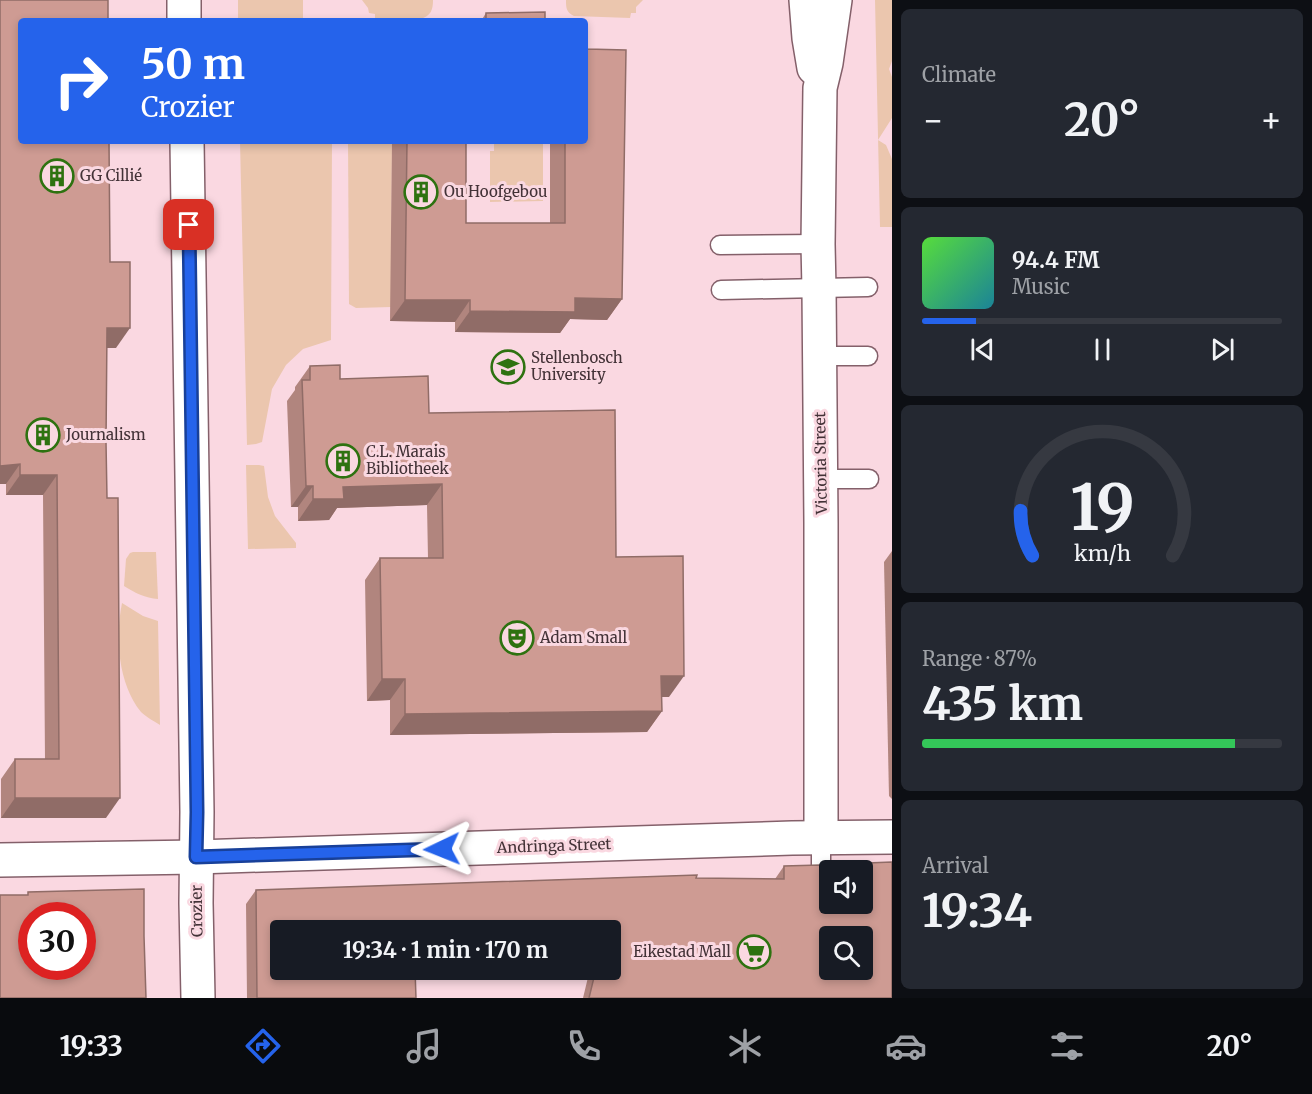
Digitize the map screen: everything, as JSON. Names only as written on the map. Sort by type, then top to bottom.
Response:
[{"type":"street","points":[[184,0],[184,18]]},
{"type":"street","name":"Victoria Street","points":[[806,0],[812,62],[819,87]]},
{"type":"street","name":"Victoria Street","points":[[821,838],[819,87],[826,63],[835,0]]},
{"type":"street","name":"Crozier","points":[[187,144],[198,998]]},
{"type":"street","name":"Andringa Street","points":[[0,860],[196,857],[892,837]]},
{"type":"lane","points":[[720,245],[818,244]]},
{"type":"lane","points":[[721,290],[868,287]]},
{"type":"lane","points":[[820,356],[868,356]]},
{"type":"lane","points":[[821,479],[869,479]]},
{"type":"lane","points":[[821,838],[821,860]]},
{"type":"shaded area","points":[[238,0],[303,0],[303,18],[238,18]]},
{"type":"shaded area","points":[[362,0],[433,0],[431,12],[422,18],[375,18],[375,14],[369,13]]},
{"type":"shaded area","points":[[566,0],[643,0],[636,7],[636,13],[631,13],[630,18],[574,16],[567,10]]},
{"type":"shaded area","points":[[875,0],[892,0],[892,61],[889,69],[892,77],[892,118],[878,140]]},
{"type":"shaded area","points":[[878,140],[886,145],[892,159],[892,227],[880,227]]},
{"type":"shaded area","points":[[240,144],[332,144],[331,340],[303,349],[286,365],[272,389],[262,442],[247,445]]},
{"type":"shaded area","points":[[348,144],[392,144],[391,307],[356,308],[349,304]]},
{"type":"shaded area","points":[[494,144],[543,144],[543,201],[490,202],[490,151],[494,151]]},
{"type":"shaded area","points":[[246,465],[264,466],[268,497],[275,516],[296,543],[296,548],[248,549]]},
{"type":"shaded area","points":[[133,552],[156,552],[158,599],[140,595],[124,586],[126,559]]},
{"type":"shaded area","points":[[122,603],[143,616],[158,621],[160,725],[141,712],[127,688],[119,645]]},
{"type":"building","points":[[0,0],[108,0],[108,18],[18,18],[18,144],[109,144],[110,262],[130,262],[130,328],[107,328],[107,498],[118,498],[120,798],[15,798],[15,759],[59,759],[57,475],[20,475],[20,464],[0,466]]},
{"type":"building","points":[[545,12],[545,18],[486,18],[486,13]]},
{"type":"building","name":"Ou Hoofgebou","points":[[588,49],[626,50],[622,299],[575,298],[575,312],[470,311],[470,300],[405,300],[407,144],[466,144],[466,223],[565,223],[565,144],[588,144]]},
{"type":"building","name":"Adam Small","points":[[340,365],[340,379],[428,376],[429,413],[615,410],[616,557],[683,556],[684,676],[661,676],[662,711],[405,714],[405,679],[382,679],[380,558],[443,558],[442,484],[343,487],[344,499],[313,499],[313,486],[306,486],[302,380],[310,380],[310,366]]},
{"type":"building","points":[[892,862],[892,998],[589,998],[593,980],[621,980],[621,920],[270,920],[270,980],[415,980],[416,998],[257,998],[256,890],[697,875],[696,878],[784,879],[784,866],[819,865],[819,914],[873,914],[873,863]]},
{"type":"building","points":[[144,889],[146,998],[0,998],[0,895],[28,895],[28,892]]},
{"type":"place","name":"GG Cillié","points":[[57,176]]},
{"type":"place","name":"Ou Hoofgebou","points":[[421,192]]},
{"type":"place","name":"Stellenbosch University","points":[[508,367]]},
{"type":"place","name":"Journalism","points":[[43,435]]},
{"type":"place","name":"C.L. Marais Bibliotheek","points":[[343,461]]},
{"type":"place","name":"Adam Small","points":[[517,638]]},
{"type":"place","name":"Eikestad Mall","points":[[754,952]]},
{"type":"route","points":[[189,225],[196,857],[442,849]]}]
